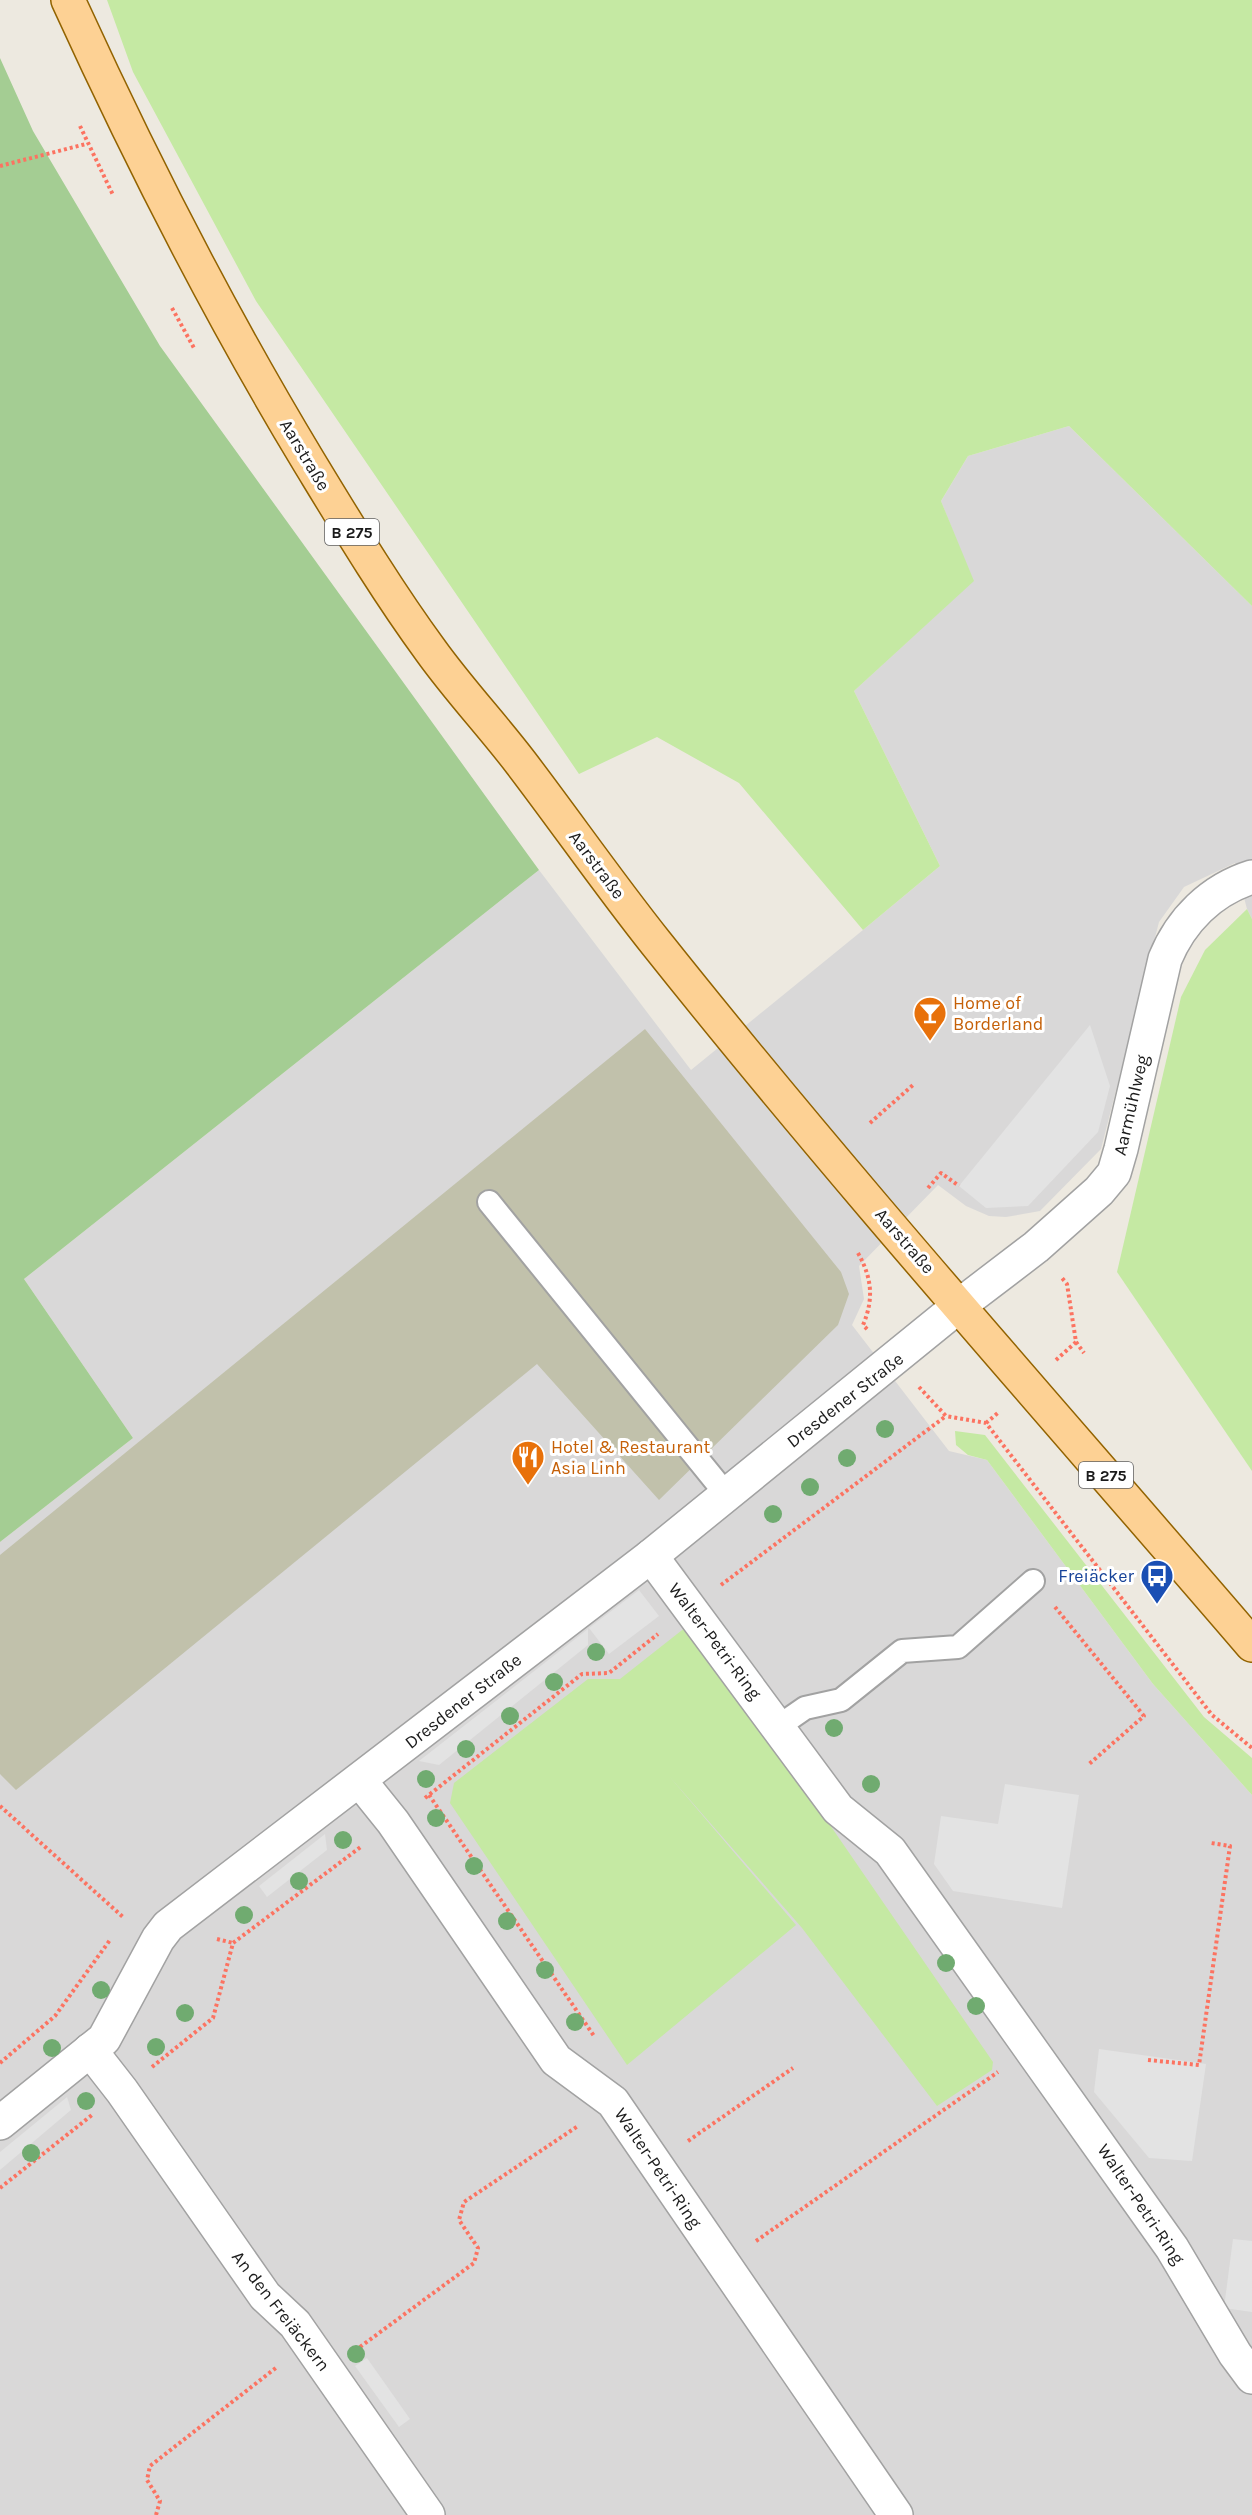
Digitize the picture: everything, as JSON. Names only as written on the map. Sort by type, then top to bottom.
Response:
[{"type":"main road","name":"Aarstraße","points":[[68,0],[125,125],[194,261],[268,394],[347,525],[432,652],[518,759],[654,941],[833,1158],[1252,1645]]},
{"type":"street","name":"Aarmühlweg","points":[[960,1305],[1036,1247],[1100,1191],[1114,1173],[1165,959],[1173,939],[1192,915],[1215,895],[1252,877]]},
{"type":"street","name":"Dresdener Straße","points":[[0,2123],[104,2038],[158,1939],[168,1926],[651,1556],[960,1305]]},
{"type":"street","name":"Walter-Petri-Ring","points":[[651,1556],[779,1726],[838,1809],[890,1851],[1172,2248],[1235,2354],[1252,2377]]},
{"type":"street","name":"Walter-Petri-Ring","points":[[360,1780],[393,1822],[556,2060],[614,2102],[896,2515]]},
{"type":"street","name":"An den Freiäckern","points":[[90,2050],[122,2091],[265,2296],[295,2324],[309,2343],[428,2515]]},
{"type":"lane","points":[[489,1202],[726,1494]]},
{"type":"lane","points":[[779,1726],[805,1707],[841,1700],[902,1651],[958,1647],[1033,1581]]},
{"type":"path","points":[[0,166],[87,144],[125,125]]},
{"type":"path","points":[[870,1123],[913,1085]]},
{"type":"path","points":[[928,1188],[941,1173],[959,1186]]},
{"type":"path","points":[[1036,1247],[1067,1284],[1076,1342],[1084,1353]]},
{"type":"path","points":[[986,1423],[1076,1342]]},
{"type":"path","points":[[0,2188],[213,2018],[233,1943],[393,1822],[582,1674],[609,1673],[945,1416],[986,1423],[1212,1715],[1252,1748]]},
{"type":"path","points":[[1033,1581],[1144,1716],[1088,1765]]},
{"type":"path","points":[[0,1806],[129,1922]]},
{"type":"path","points":[[1148,2060],[1198,2066],[1230,1846],[1211,1843]]},
{"type":"path","points":[[724,2263],[1031,2049]]},
{"type":"path","points":[[656,2163],[793,2068]]},
{"type":"path","points":[[327,2370],[474,2263],[478,2248],[459,2220],[464,2202],[614,2102]]},
{"type":"path","points":[[156,2515],[160,2501],[147,2480],[150,2466],[309,2343]]},
{"type":"shaded area","points":[[1069,426],[1252,606],[1252,919],[1247,909],[1235,863],[1184,887],[1159,922],[1101,1149],[1040,1211],[1006,1217],[989,1216],[966,1206],[938,1185],[859,1266],[864,1299],[852,1325],[949,1451],[987,1460],[1153,1684],[1252,1795],[1252,2515],[0,2515],[0,1542],[133,1438],[24,1279],[539,870],[691,1070],[863,930],[940,866],[854,691],[973,581],[941,501],[968,456]]},
{"type":"shaded area","points":[[1090,1025],[1110,1086],[1098,1132],[1028,1206],[986,1208],[959,1186]]},
{"type":"shaded area","points":[[645,1029],[841,1272],[849,1294],[838,1325],[659,1500],[537,1364],[16,1790],[0,1774],[0,1555]]},
{"type":"shaded area","points":[[639,1590],[659,1616],[609,1654],[589,1628]]},
{"type":"shaded area","points":[[588,1629],[588,1645],[439,1765],[419,1761]]},
{"type":"shaded area","points":[[1005,1784],[1079,1795],[1062,1908],[953,1891],[934,1864],[941,1816],[998,1824]]},
{"type":"shaded area","points":[[325,1834],[327,1850],[267,1897],[259,1886]]},
{"type":"shaded area","points":[[1099,2049],[1206,2064],[1192,2161],[1149,2158],[1094,2092]]},
{"type":"shaded area","points":[[67,2097],[71,2110],[0,2170],[0,2152]]},
{"type":"shaded area","points":[[1233,2239],[1252,2241],[1252,2312],[1224,2308]]},
{"type":"shaded area","points":[[367,2358],[410,2419],[399,2427],[355,2366]]},
{"type":"green space","points":[[107,0],[1252,0],[1252,606],[1069,426],[968,456],[941,501],[974,581],[854,691],[940,866],[863,930],[739,783],[657,737],[579,774],[256,301],[133,72]]},
{"type":"green space","points":[[0,58],[33,131],[160,346],[539,870],[24,1279],[133,1438],[0,1542]]},
{"type":"green space","points":[[1247,909],[1252,919],[1252,1471],[1117,1272],[1181,997],[1205,950]]},
{"type":"green space","points":[[955,1431],[985,1435],[1204,1717],[1252,1758],[1252,1795],[1153,1684],[987,1460],[968,1455],[956,1445]]},
{"type":"green space","points":[[691,1623],[993,2062],[992,2070],[937,2106],[802,1928],[669,1776],[796,1925],[627,2065],[450,1803],[454,1783],[588,1679],[620,1679]]},
{"type":"place","name":"Home of Borderland","points":[[930,1042]]},
{"type":"place","name":"Hotel & Restaurant Asia Linh","points":[[528,1486]]},
{"type":"place","name":"Freiäcker","points":[[1157,1605]]}]
